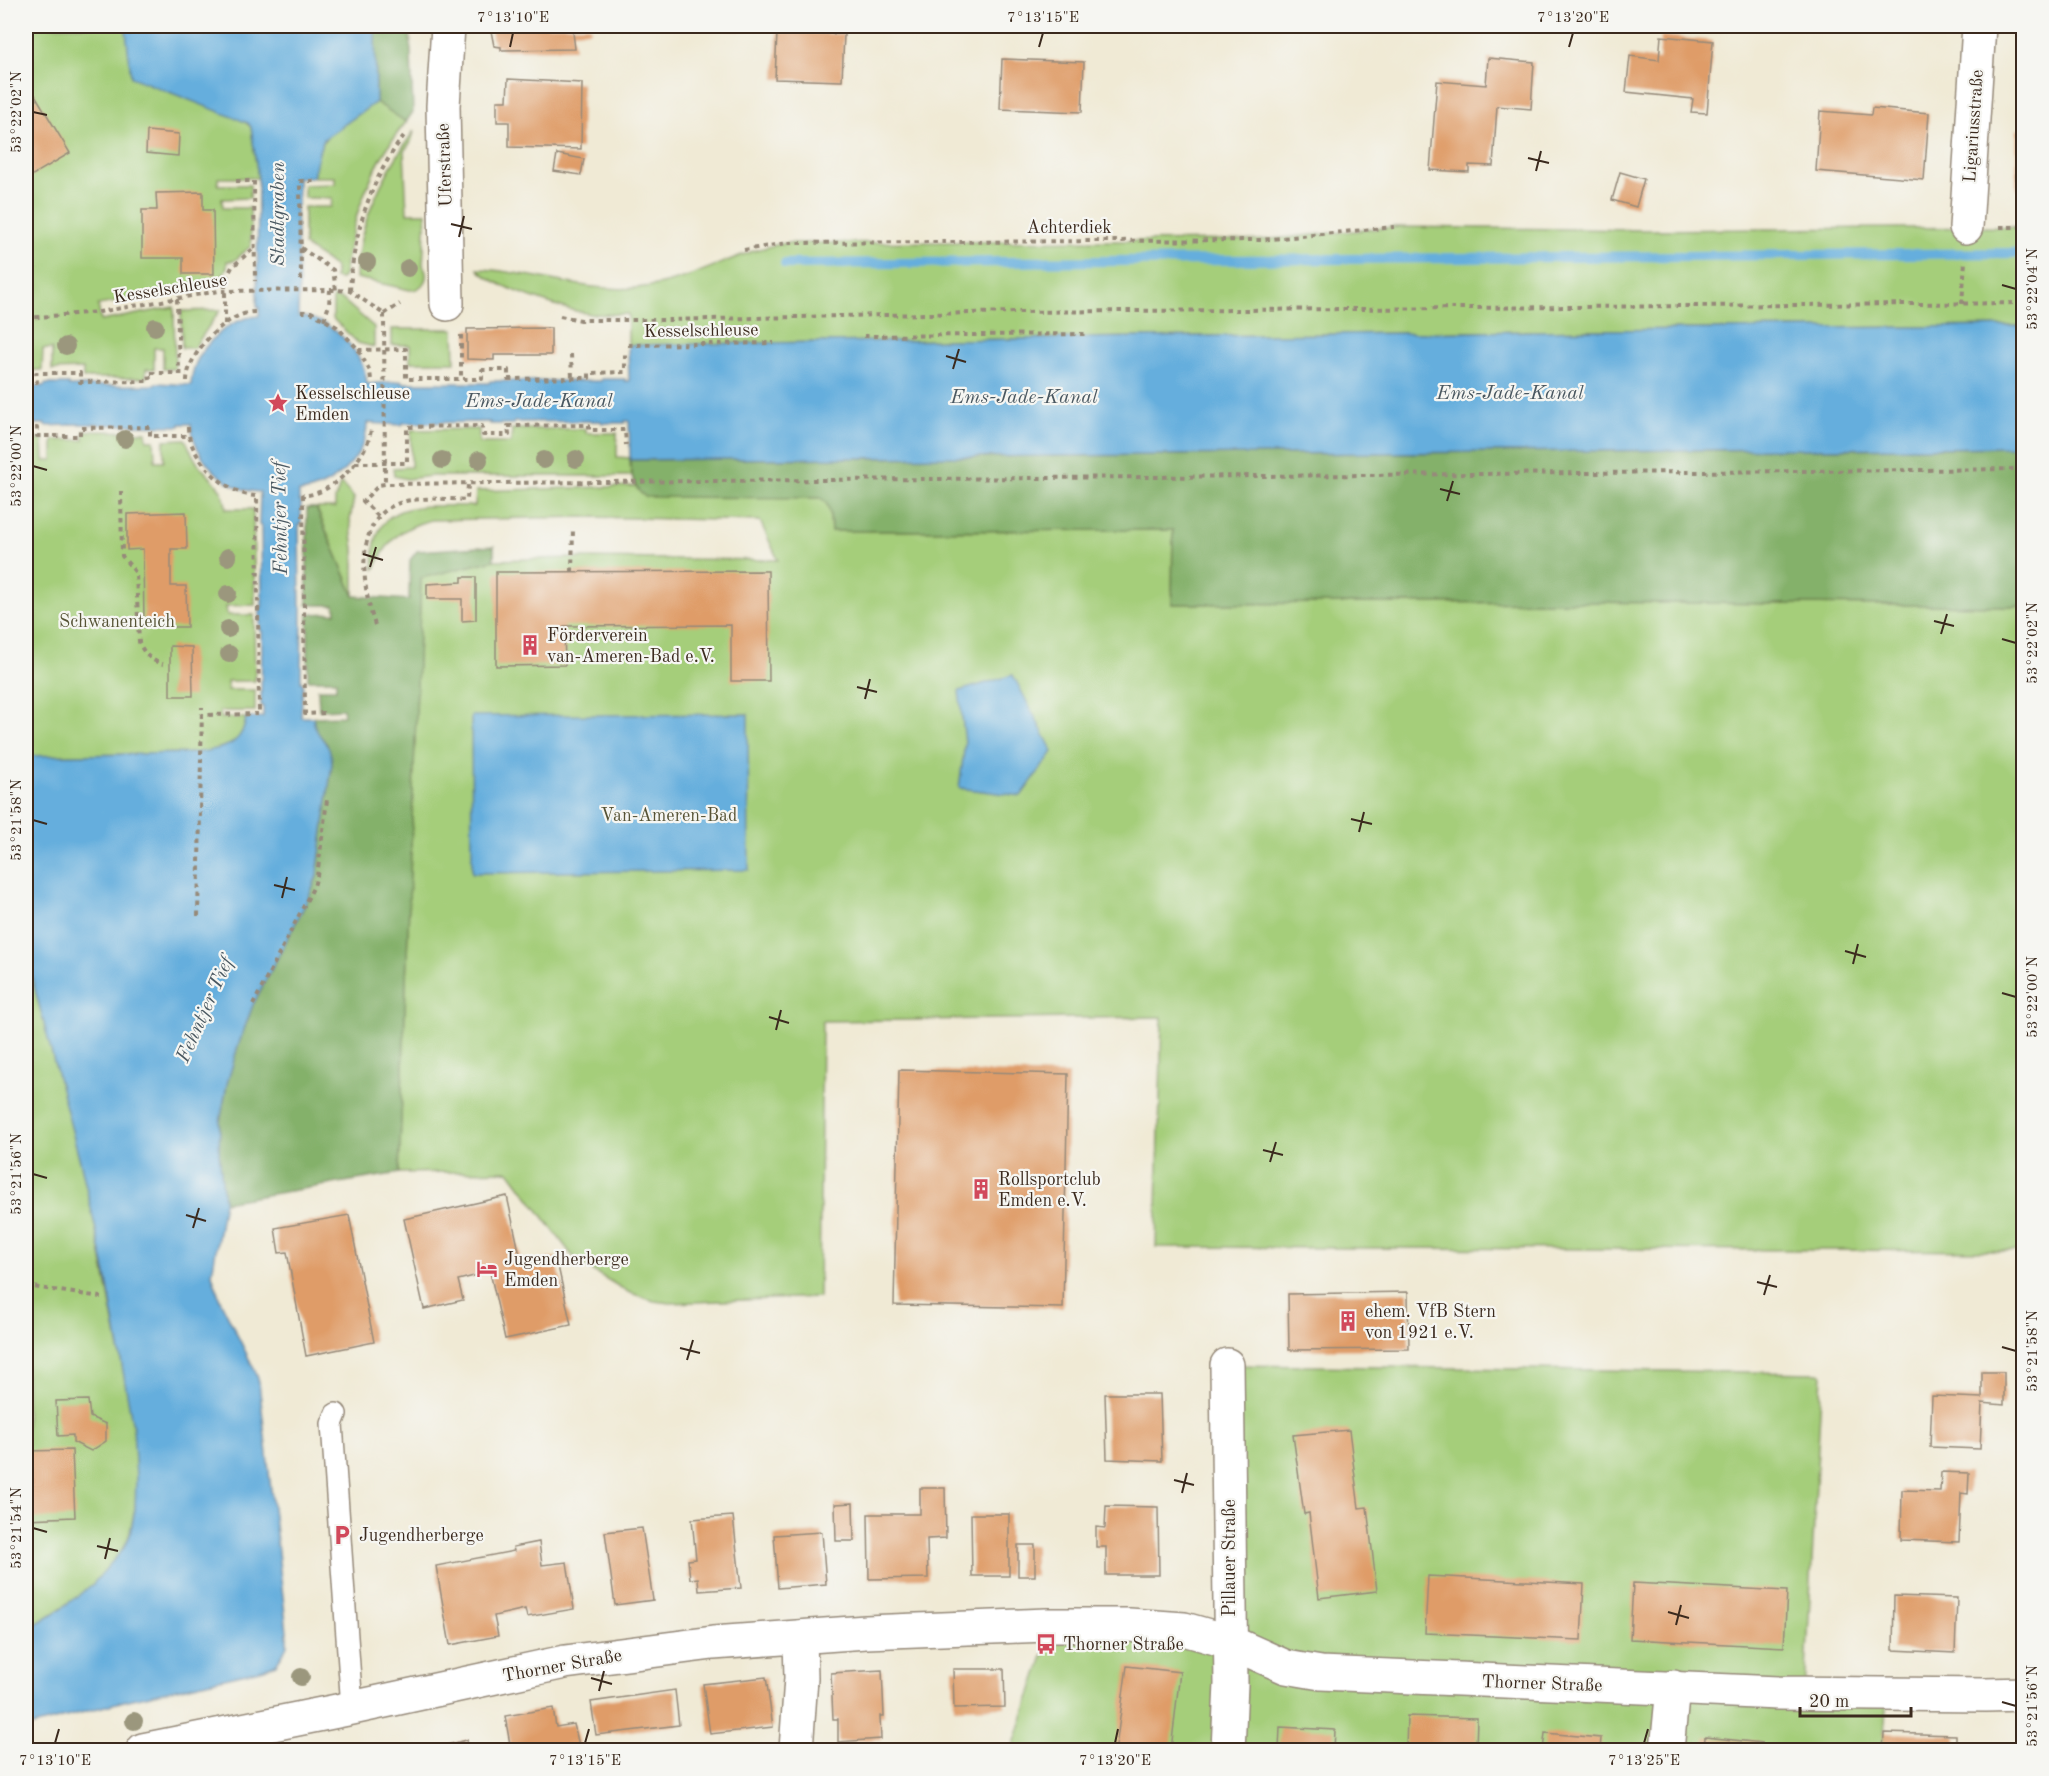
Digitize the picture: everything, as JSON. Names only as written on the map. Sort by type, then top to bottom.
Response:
[{"type":"street","name":"Uferstraße","points":[[448,26],[443,106],[454,316]]},
{"type":"street","name":"Ligariusstraße","points":[[1966,227],[1979,26]]},
{"type":"street","name":"Pillauer Straße","points":[[1227,1365],[1230,1642],[1228,1750]]},
{"type":"street","name":"Thorner Straße","points":[[143,1750],[565,1662],[713,1643],[866,1632],[1047,1626],[1129,1625],[1184,1629],[1230,1642],[1286,1666],[1321,1673],[1778,1693],[2024,1694]]},
{"type":"street","points":[[796,1750],[801,1678],[800,1637]]},
{"type":"street","points":[[1667,1750],[1673,1687]]},
{"type":"lane","points":[[336,1414],[332,1424],[352,1708]]},
{"type":"path","points":[[350,291],[351,264],[356,236],[385,164],[411,127],[425,115],[443,106]]},
{"type":"path","points":[[236,181],[254,181],[255,281]]},
{"type":"path","points":[[301,280],[300,181],[318,181]]},
{"type":"path","name":"Achterdiek","points":[[744,250],[788,243],[1261,240],[1394,227]]},
{"type":"path","points":[[301,247],[333,270],[336,290]]},
{"type":"path","points":[[225,324],[227,291],[225,281],[232,267],[254,248]]},
{"type":"path","points":[[1962,305],[1964,270]]},
{"type":"path","name":"Kesselschleuse","points":[[26,318],[99,312],[227,291],[305,290],[350,291],[384,314]]},
{"type":"path","points":[[324,320],[330,290]]},
{"type":"path","points":[[177,299],[178,373]]},
{"type":"path","points":[[560,316],[581,320],[687,320],[1016,312],[2024,303]]},
{"type":"path","points":[[385,484],[384,314],[400,304]]},
{"type":"path","points":[[187,381],[187,373],[201,347],[225,324],[246,312],[255,312]]},
{"type":"path","points":[[301,312],[311,312],[337,327],[358,350],[370,371],[371,380]]},
{"type":"path","points":[[454,316],[461,379]]},
{"type":"path","points":[[864,336],[1086,334]]},
{"type":"path","name":"Kesselschleuse","points":[[628,345],[774,343]]},
{"type":"path","points":[[358,350],[406,349],[406,379],[482,379],[482,370],[508,370],[508,379],[589,378],[589,373],[625,372],[625,352]]},
{"type":"path","points":[[571,354],[572,378]]},
{"type":"path","points":[[26,382],[37,382],[36,373],[80,374],[80,382],[150,381],[149,373],[187,373]]},
{"type":"path","points":[[355,463],[407,463],[407,427],[482,426],[483,435],[508,435],[508,426],[589,425],[589,430],[626,430],[626,445]]},
{"type":"path","points":[[188,427],[188,436],[200,461],[220,481],[248,496],[257,496],[259,714],[202,715]]},
{"type":"path","points":[[324,713],[305,714],[303,495],[312,496],[339,480],[355,463],[371,436],[371,427]]},
{"type":"path","points":[[26,428],[37,428],[37,436],[80,436],[80,428],[150,428],[150,436],[188,436]]},
{"type":"path","points":[[378,516],[363,501],[379,486],[385,484],[2024,469]]},
{"type":"path","points":[[375,625],[366,599],[365,550],[372,524],[378,516],[394,505],[406,501],[467,500],[468,484]]},
{"type":"path","points":[[121,490],[122,556],[136,573],[137,636],[145,654],[163,664]]},
{"type":"path","points":[[572,572],[573,529]]},
{"type":"path","points":[[198,916],[202,707]]},
{"type":"path","points":[[253,1005],[314,886],[327,800]]},
{"type":"path","points":[[26,1286],[101,1297]]},
{"type":"green space","points":[[26,26],[186,26],[127,31],[251,127],[258,178],[218,178],[218,185],[250,185],[250,198],[222,199],[223,208],[250,208],[251,246],[234,261],[227,261],[227,267],[218,284],[98,305],[101,321],[174,307],[175,369],[163,369],[163,348],[154,348],[154,369],[146,369],[146,378],[83,378],[83,369],[52,370],[52,349],[43,349],[42,370],[33,370],[33,379],[26,379]]},
{"type":"green space","points":[[375,26],[410,26],[413,112],[406,122],[376,102]]},
{"type":"green space","points":[[376,102],[406,122],[382,156],[372,175],[357,214],[344,276],[341,279],[335,278],[335,267],[304,245],[304,207],[331,207],[332,198],[304,198],[304,185],[335,184],[335,177],[313,177],[320,148],[327,136]]},
{"type":"green space","points":[[414,131],[411,142],[404,151],[407,213],[426,213],[423,265],[426,278],[419,288],[410,290],[356,278],[361,238],[374,200],[382,182]]},
{"type":"green space","points":[[1394,227],[1647,230],[2023,227],[2024,326],[628,345],[628,314],[591,314],[566,308],[497,283],[478,269],[522,274],[586,286],[629,289],[669,282],[753,251],[788,243],[1261,240]]},
{"type":"green space","points":[[333,297],[343,300],[374,327],[374,347],[358,343],[333,319]]},
{"type":"green space","points":[[220,310],[194,348],[182,348],[181,311]]},
{"type":"green space","points":[[392,329],[454,329],[455,362],[410,362],[410,345],[392,345]]},
{"type":"green space","points":[[479,429],[479,443],[511,443],[512,429],[586,429],[586,433],[617,433],[617,457],[630,458],[633,476],[431,476],[407,479],[394,476],[393,468],[411,467],[411,430]]},
{"type":"green space","name":"Schwanenteich","points":[[26,431],[33,431],[34,439],[43,440],[44,461],[53,460],[53,440],[84,440],[84,431],[146,432],[147,440],[154,440],[155,461],[164,461],[164,440],[185,439],[197,462],[223,495],[226,509],[253,509],[255,605],[226,606],[227,615],[254,615],[255,681],[227,681],[228,690],[255,690],[255,711],[220,711],[221,718],[246,718],[245,726],[238,739],[232,744],[194,753],[26,756]]},
{"type":"green space","points":[[2023,447],[2023,606],[1575,602],[1172,604],[1173,530],[831,531],[829,509],[821,498],[646,497],[639,491],[634,481],[630,460]]},
{"type":"green space","points":[[341,483],[354,498],[350,520],[354,549],[354,596],[317,509],[307,508],[335,508],[335,499]]},
{"type":"green space","name":"Van-Ameren-Bad","points":[[636,486],[638,490],[821,498],[829,509],[831,531],[1173,530],[1172,604],[1575,602],[2023,606],[2023,1251],[1156,1247],[1162,1017],[822,1021],[819,1297],[670,1303],[654,1301],[628,1292],[583,1265],[571,1254],[509,1171],[399,1173],[421,578],[494,560],[572,558],[778,560],[760,521],[589,517],[431,520],[410,527],[395,537],[374,570],[374,546],[380,529],[389,518],[402,511],[418,507],[475,506],[476,491]]},
{"type":"green space","points":[[307,508],[316,508],[354,596],[409,600],[410,560],[417,551],[494,546],[494,560],[421,578],[399,1173],[224,1202],[219,1152],[220,1122],[227,1084],[253,1005],[307,901],[317,876],[332,763],[327,744],[315,729],[313,717],[344,716],[343,709],[319,710],[318,689],[336,689],[336,680],[308,680],[308,614],[336,613],[335,605],[307,605]]},
{"type":"green space","points":[[26,955],[92,1210],[131,1409],[137,1475],[133,1519],[127,1541],[118,1556],[108,1569],[83,1592],[26,1630]]},
{"type":"green space","points":[[1227,1365],[1822,1373],[1805,1691],[1887,1694],[1883,1750],[1012,1750],[1053,1626],[1230,1642]]},
{"type":"water","points":[[186,26],[375,26],[376,102],[324,139],[313,177],[296,178],[298,181],[298,205],[296,206],[298,316],[322,323],[344,338],[360,360],[367,384],[402,381],[402,383],[489,383],[490,381],[625,379],[629,381],[628,345],[2023,326],[2023,447],[630,460],[629,421],[625,423],[514,422],[514,424],[403,423],[402,425],[367,423],[361,448],[345,469],[324,485],[299,492],[299,501],[301,501],[301,525],[299,525],[300,606],[302,607],[301,682],[303,683],[301,717],[313,717],[314,724],[329,750],[332,763],[317,876],[307,901],[253,1005],[227,1084],[220,1122],[219,1152],[224,1202],[212,1274],[220,1300],[259,1383],[287,1645],[276,1664],[264,1669],[124,1701],[26,1728],[26,1630],[59,1610],[93,1584],[123,1549],[130,1535],[135,1509],[136,1478],[133,1428],[106,1274],[81,1165],[26,955],[26,756],[203,752],[220,748],[234,741],[240,736],[246,718],[263,717],[261,706],[262,631],[260,631],[260,607],[262,607],[260,492],[235,486],[214,470],[198,449],[191,424],[180,424],[180,426],[70,424],[45,426],[45,424],[26,424],[26,386],[44,386],[45,384],[155,385],[156,383],[191,385],[197,361],[213,339],[235,323],[259,316],[259,307],[257,307],[258,178],[251,127],[248,123],[131,77],[126,31]]},
{"type":"water","points":[[1013,675],[1053,752],[1021,796],[959,788],[965,743],[959,691]]},
{"type":"water","points":[[748,714],[749,870],[472,873],[471,716]]},
{"type":"building","points":[[490,26],[590,26],[591,31],[573,32],[575,49],[501,50],[501,47],[494,46]]},
{"type":"building","points":[[725,26],[749,26],[749,31],[725,30]]},
{"type":"building","points":[[777,32],[844,34],[842,81],[775,79]]},
{"type":"building","points":[[1661,36],[1713,41],[1707,113],[1691,112],[1693,99],[1626,92],[1630,56],[1659,60]]},
{"type":"building","points":[[1488,58],[1534,62],[1531,109],[1497,106],[1493,166],[1469,165],[1469,172],[1430,170],[1437,81],[1486,85]]},
{"type":"building","points":[[1002,59],[1084,62],[1082,112],[1000,109]]},
{"type":"building","points":[[508,79],[582,83],[581,149],[509,147],[509,122],[497,122],[497,101],[507,101]]},
{"type":"building","points":[[26,80],[70,153],[26,179]]},
{"type":"building","points":[[1872,108],[1929,113],[1924,180],[1816,171],[1820,111],[1871,115]]},
{"type":"building","points":[[2017,129],[2024,130],[2024,189],[2016,189]]},
{"type":"building","points":[[147,131],[179,134],[178,156],[146,153]]},
{"type":"building","points":[[557,154],[584,159],[581,175],[554,171]]},
{"type":"building","points":[[1620,172],[1644,179],[1636,207],[1612,200]]},
{"type":"building","points":[[203,192],[203,210],[213,210],[214,274],[183,274],[183,258],[142,258],[142,210],[157,210],[156,193]]},
{"type":"building","points":[[551,328],[551,355],[494,355],[494,360],[467,359],[467,329]]},
{"type":"building","points":[[186,512],[187,549],[171,549],[171,586],[186,586],[187,627],[144,627],[143,549],[127,550],[127,514]]},
{"type":"building","name":"Förderverein van-Ameren-Bad e.V.","points":[[768,571],[769,681],[731,681],[731,625],[564,626],[565,665],[496,666],[496,572]]},
{"type":"building","points":[[462,577],[476,577],[476,620],[462,621],[462,599],[427,599],[427,584],[462,582]]},
{"type":"building","points":[[170,646],[192,647],[193,696],[170,696]]},
{"type":"building","name":"Rollsportclub Emden e.V.","points":[[899,1070],[1068,1074],[1063,1308],[894,1305]]},
{"type":"building","name":"Jugendherberge Emden","points":[[507,1196],[522,1265],[556,1257],[571,1325],[505,1339],[490,1272],[458,1280],[463,1300],[424,1309],[404,1219]]},
{"type":"building","points":[[349,1215],[374,1342],[306,1356],[287,1252],[279,1253],[275,1228]]},
{"type":"building","name":"ehem. VfB Stern von 1921 e.V.","points":[[1408,1292],[1409,1349],[1289,1350],[1288,1294]]},
{"type":"building","points":[[1982,1372],[2004,1372],[2004,1405],[1982,1403],[1980,1449],[1930,1447],[1932,1396],[1982,1398]]},
{"type":"building","points":[[1105,1394],[1160,1394],[1162,1461],[1107,1459]]},
{"type":"building","points":[[88,1400],[90,1417],[106,1424],[106,1441],[91,1451],[73,1442],[73,1435],[58,1436],[56,1401]]},
{"type":"building","points":[[1349,1430],[1359,1508],[1367,1507],[1377,1591],[1319,1598],[1309,1513],[1304,1514],[1293,1435]]},
{"type":"building","points":[[72,1450],[75,1517],[26,1519],[26,1451]]},
{"type":"building","points":[[1941,1472],[1969,1473],[1968,1494],[1961,1493],[1959,1542],[1901,1540],[1902,1490],[1940,1491]]},
{"type":"building","points":[[920,1488],[945,1488],[946,1538],[927,1539],[928,1578],[869,1579],[868,1514],[920,1514]]},
{"type":"building","points":[[853,1503],[854,1541],[836,1541],[835,1504]]},
{"type":"building","points":[[1106,1506],[1158,1507],[1159,1575],[1106,1575],[1106,1547],[1096,1547],[1096,1527],[1105,1528]]},
{"type":"building","points":[[971,1514],[1009,1514],[1009,1576],[972,1576]]},
{"type":"building","points":[[733,1516],[741,1588],[699,1591],[698,1578],[690,1579],[688,1560],[696,1559],[692,1519]]},
{"type":"building","points":[[642,1528],[653,1600],[615,1605],[605,1532]]},
{"type":"building","points":[[822,1532],[826,1584],[778,1588],[774,1535]]},
{"type":"building","points":[[539,1542],[542,1565],[567,1562],[574,1609],[527,1617],[525,1609],[494,1616],[498,1636],[450,1645],[436,1566],[514,1551],[513,1547]]},
{"type":"building","points":[[1018,1545],[1035,1545],[1035,1576],[1018,1576]]},
{"type":"building","points":[[1428,1576],[1584,1584],[1581,1640],[1425,1633]]},
{"type":"building","points":[[1633,1583],[1787,1591],[1784,1647],[1630,1639]]},
{"type":"building","points":[[1894,1596],[1957,1598],[1955,1653],[1893,1650]]},
{"type":"building","points":[[1127,1666],[1180,1672],[1171,1750],[1121,1750],[1116,1747]]},
{"type":"building","points":[[953,1669],[1004,1669],[1005,1707],[954,1708]]},
{"type":"building","points":[[882,1670],[884,1716],[880,1716],[881,1739],[838,1742],[838,1719],[833,1719],[831,1673]]},
{"type":"building","points":[[766,1677],[773,1727],[710,1734],[703,1684]]},
{"type":"building","points":[[675,1690],[679,1725],[596,1735],[591,1702]]},
{"type":"building","points":[[553,1708],[556,1727],[574,1724],[580,1750],[511,1750],[505,1716]]},
{"type":"building","points":[[1407,1716],[1477,1718],[1476,1750],[1406,1750]]},
{"type":"building","points":[[1280,1727],[1335,1730],[1334,1750],[1279,1750]]},
{"type":"building","points":[[1545,1733],[1601,1738],[1600,1750],[1543,1750]]},
{"type":"building","points":[[1884,1733],[1956,1735],[1956,1750],[1883,1750]]},
{"type":"building","points":[[1705,1737],[1762,1743],[1761,1750],[1704,1750]]},
{"type":"building","points":[[467,1740],[469,1750],[426,1750]]},
{"type":"building","points":[[1979,1745],[2020,1749],[2020,1750],[1978,1750]]},
{"type":"building","points":[[690,1746],[727,1746],[727,1750],[689,1750]]},
{"type":"waterway","points":[[785,264],[2024,253]]},
{"type":"place","name":"Kesselschleuse Emden","points":[[278,403]]},
{"type":"place","name":"Förderverein van-Ameren-Bad e.V.","points":[[530,645]]},
{"type":"place","name":"Rollsportclub Emden e.V.","points":[[981,1189]]},
{"type":"place","name":"Jugendherberge Emden","points":[[487,1269]]},
{"type":"place","name":"ehem. VfB Stern von 1921 e.V.","points":[[1348,1321]]},
{"type":"place","name":"Jugendherberge","points":[[342,1535]]},
{"type":"place","name":"Thorner Straße","points":[[1046,1644]]},
{"type":"water label","name":"Stadtgraben","points":[[277,214]]},
{"type":"water label","name":"Ems-Jade-Kanal","points":[[1510,392]]},
{"type":"water label","name":"Ems-Jade-Kanal","points":[[1024,396]]},
{"type":"water label","name":"Ems-Jade-Kanal","points":[[539,400]]},
{"type":"water label","name":"Fehntjer Tief","points":[[279,518]]},
{"type":"water label","name":"Fehntjer Tief","points":[[204,1009]]}]
